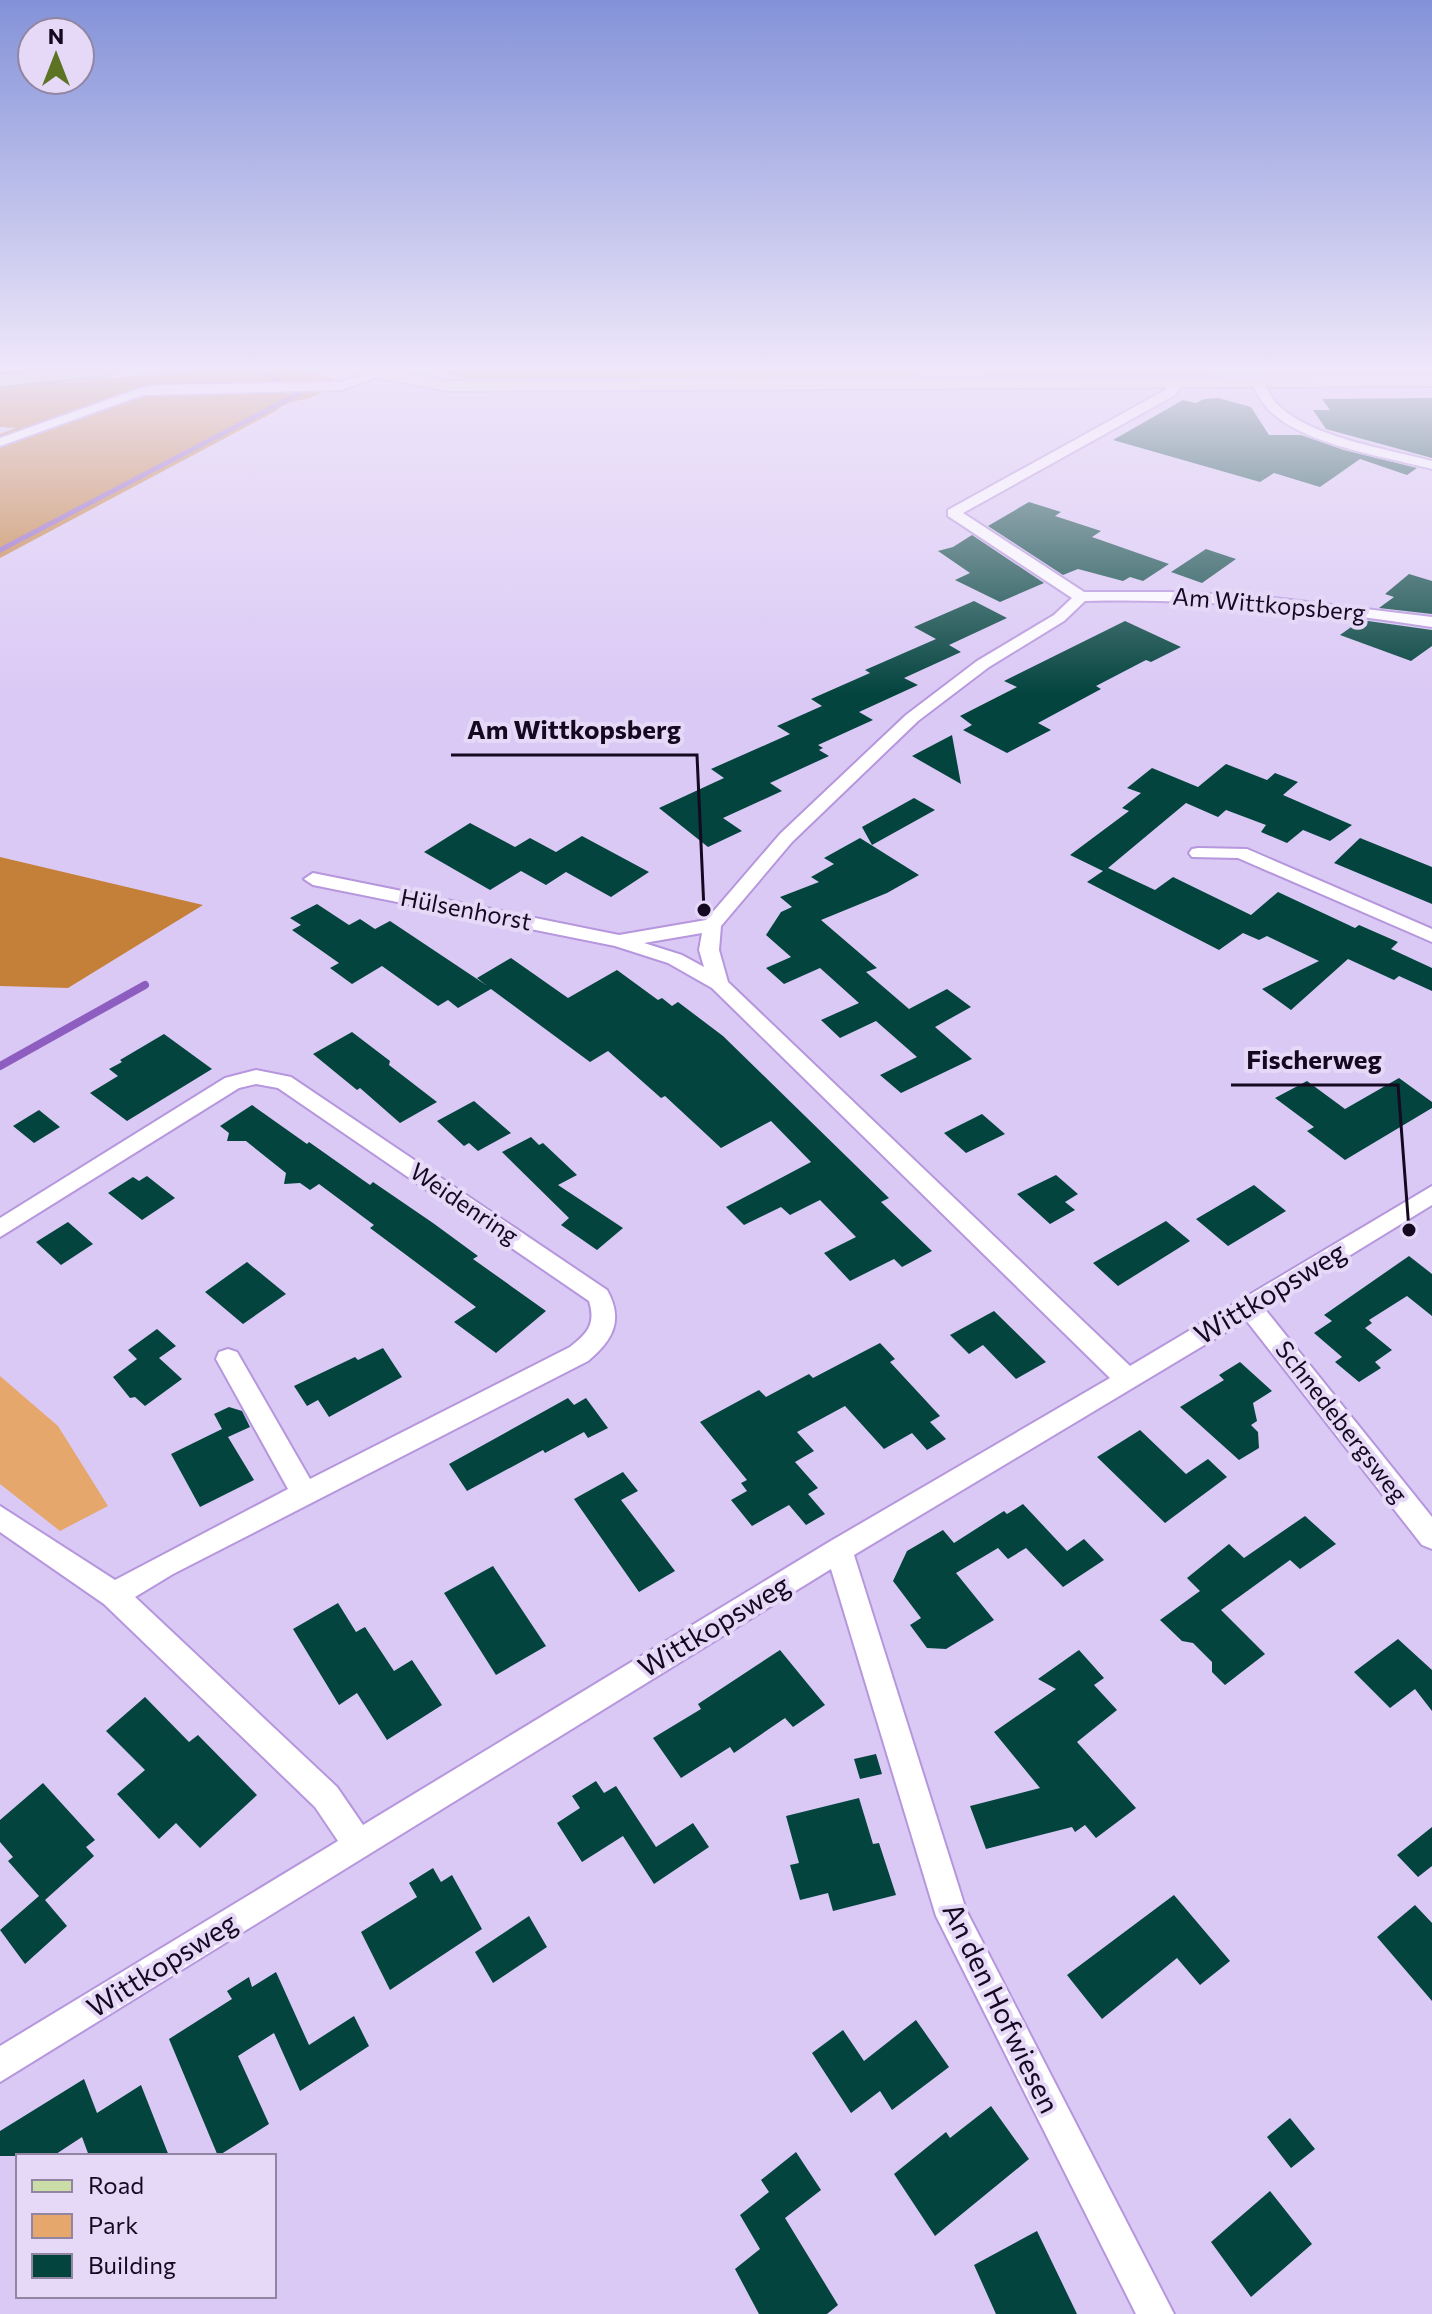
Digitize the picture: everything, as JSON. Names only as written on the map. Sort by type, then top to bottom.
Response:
[{"type":"street","points":[[1014,478],[953,513],[1081,597],[1059,618],[983,664],[912,718],[786,838],[712,925],[709,950],[719,984],[1128,1380]]},
{"type":"street","name":"Am Wittkopsberg","points":[[1081,597],[1152,594],[1197,597],[1300,605],[1432,622]]},
{"type":"street","points":[[1198,853],[1241,853],[1432,936]]},
{"type":"street","name":"Hülsenhorst","points":[[313,879],[619,941],[675,959],[719,984]]},
{"type":"street","name":"Hülsenhorst","points":[[619,941],[712,925]]},
{"type":"street","name":"Weidenring","points":[[0,1229],[232,1083],[256,1077],[284,1082],[599,1296],[606,1312],[606,1327],[597,1340],[579,1354],[114,1595]]},
{"type":"street","name":"Wittkopsweg","points":[[0,2065],[839,1550],[1128,1380],[1432,1194]]},
{"type":"street","name":"Schnedebergsweg","points":[[1249,1306],[1432,1537]]},
{"type":"street","points":[[228,1359],[305,1495]]},
{"type":"street","points":[[0,1517],[114,1595],[326,1797],[358,1844]]},
{"type":"street","name":"An den Hofwiesen","points":[[839,1550],[952,1916],[1156,2314]]},
{"type":"green space","points":[[0,1376],[58,1426],[108,1506],[60,1531],[0,1484]]},
{"type":"shaded area","points":[[0,478],[150,478],[0,558]]},
{"type":"shaded area","points":[[0,857],[203,905],[68,988],[0,986]]},
{"type":"building","points":[[1246,478],[1266,478],[1260,482]]},
{"type":"building","points":[[1290,478],[1333,478],[1320,487]]},
{"type":"building","points":[[1029,502],[1061,512],[1055,516],[1101,531],[1092,537],[1169,564],[1143,581],[1130,577],[1123,581],[1078,569],[1063,575],[988,526]]},
{"type":"building","points":[[972,535],[1044,583],[1000,602],[955,580],[970,573],[938,551],[953,547]]},
{"type":"building","points":[[1206,549],[1236,559],[1202,583],[1171,572]]},
{"type":"building","points":[[1409,574],[1432,581],[1432,614],[1379,608],[1394,597],[1385,594]]},
{"type":"building","points":[[974,601],[1007,618],[949,645],[961,652],[904,678],[918,685],[859,712],[873,720],[818,745],[823,748],[819,750],[829,756],[770,783],[782,791],[723,818],[742,831],[708,847],[659,808],[724,778],[711,769],[790,734],[777,726],[822,706],[811,699],[870,673],[865,670],[936,639],[914,627]]},
{"type":"building","points":[[1361,620],[1432,630],[1432,646],[1411,661],[1340,635]]},
{"type":"building","points":[[1125,621],[1181,647],[1151,662],[1146,660],[1096,686],[1101,689],[1038,723],[1051,730],[1007,753],[963,730],[972,725],[960,716],[1017,687],[1004,681]]},
{"type":"building","points":[[952,735],[961,784],[912,756]]},
{"type":"building","points":[[1226,764],[1267,780],[1275,773],[1298,782],[1283,795],[1352,825],[1330,841],[1303,830],[1287,843],[1261,832],[1266,825],[1226,810],[1218,817],[1186,803],[1108,868],[1155,890],[1173,877],[1251,915],[1278,892],[1355,928],[1359,925],[1398,942],[1391,949],[1432,968],[1432,991],[1399,976],[1394,980],[1348,959],[1291,1010],[1262,989],[1319,961],[1267,936],[1259,940],[1243,933],[1219,950],[1087,882],[1103,871],[1070,855],[1129,811],[1122,808],[1141,793],[1127,788],[1152,768],[1198,787]]},
{"type":"building","points":[[914,798],[935,810],[872,845],[862,827]]},
{"type":"building","points":[[470,823],[515,847],[530,838],[556,852],[582,836],[649,872],[611,897],[566,872],[546,885],[521,871],[490,890],[424,852]]},
{"type":"building","points":[[860,838],[919,875],[887,893],[821,920],[877,968],[866,972],[909,1009],[947,989],[971,1007],[935,1027],[972,1059],[901,1093],[880,1075],[917,1057],[876,1021],[840,1038],[821,1020],[859,1003],[820,968],[784,984],[766,968],[791,957],[766,935],[781,912],[792,907],[780,897],[819,882],[811,877],[834,864],[824,858]]},
{"type":"building","points":[[1360,838],[1432,867],[1432,904],[1334,863]]},
{"type":"building","points":[[317,904],[349,925],[360,919],[375,929],[390,921],[486,985],[477,978],[511,958],[568,998],[617,970],[658,1000],[662,998],[672,1006],[678,1002],[723,1036],[889,1198],[881,1202],[932,1251],[902,1267],[894,1259],[850,1281],[824,1253],[856,1237],[820,1200],[790,1215],[781,1207],[744,1225],[726,1207],[811,1162],[771,1121],[721,1148],[665,1096],[661,1098],[608,1051],[590,1062],[491,989],[458,1008],[448,1000],[438,1006],[382,966],[352,984],[330,968],[339,963],[292,930],[301,925],[290,918]]},
{"type":"building","points":[[352,1032],[437,1102],[400,1123],[360,1088],[357,1090],[313,1054]]},
{"type":"building","points":[[164,1034],[212,1069],[127,1121],[90,1093],[118,1076],[109,1069],[122,1062],[120,1060]]},
{"type":"building","points":[[1399,1078],[1432,1102],[1432,1108],[1345,1160],[1307,1131],[1314,1127],[1275,1098],[1307,1081],[1345,1109]]},
{"type":"building","points":[[474,1101],[511,1133],[478,1151],[469,1143],[464,1146],[437,1121]]},
{"type":"building","points":[[252,1105],[307,1144],[309,1142],[370,1185],[373,1182],[433,1223],[478,1256],[473,1259],[546,1311],[496,1353],[454,1322],[476,1307],[370,1228],[374,1225],[319,1184],[310,1190],[300,1183],[284,1184],[286,1173],[246,1141],[227,1141],[229,1133],[220,1126]]},
{"type":"building","points":[[39,1110],[60,1127],[34,1143],[13,1126]]},
{"type":"building","points":[[982,1114],[1005,1134],[966,1153],[944,1133]]},
{"type":"building","points":[[531,1137],[539,1145],[543,1143],[577,1175],[558,1185],[623,1228],[597,1250],[561,1225],[569,1218],[502,1152]]},
{"type":"building","points":[[1056,1175],[1078,1194],[1065,1202],[1075,1210],[1050,1224],[1017,1194]]},
{"type":"building","points":[[147,1176],[175,1198],[142,1220],[108,1193],[133,1177],[139,1181]]},
{"type":"building","points":[[1254,1185],[1286,1211],[1228,1246],[1196,1219]]},
{"type":"building","points":[[1166,1221],[1190,1241],[1118,1286],[1093,1263]]},
{"type":"building","points":[[68,1222],[93,1244],[61,1265],[36,1242]]},
{"type":"building","points":[[1409,1256],[1432,1274],[1432,1316],[1407,1296],[1369,1320],[1372,1323],[1365,1328],[1392,1350],[1375,1362],[1381,1368],[1359,1382],[1335,1362],[1342,1357],[1314,1333],[1332,1321],[1324,1315]]},
{"type":"building","points":[[247,1262],[286,1294],[243,1324],[205,1292]]},
{"type":"building","points":[[994,1311],[1046,1362],[1016,1379],[983,1345],[969,1354],[950,1335]]},
{"type":"building","points":[[157,1329],[176,1346],[159,1358],[182,1379],[145,1406],[135,1397],[130,1398],[113,1377],[137,1359],[128,1350]]},
{"type":"building","points":[[880,1343],[895,1359],[890,1362],[940,1416],[930,1422],[946,1439],[927,1450],[912,1433],[884,1449],[845,1406],[797,1432],[814,1451],[795,1462],[818,1488],[808,1494],[825,1514],[806,1525],[789,1505],[752,1526],[731,1500],[747,1491],[741,1483],[747,1480],[700,1422],[759,1390],[766,1397],[809,1374],[813,1378]]},
{"type":"building","points":[[383,1348],[402,1377],[329,1417],[318,1400],[307,1406],[294,1386],[355,1357],[358,1360]]},
{"type":"building","points":[[1240,1362],[1272,1391],[1253,1403],[1257,1421],[1251,1425],[1258,1432],[1259,1448],[1239,1460],[1180,1407],[1224,1380],[1219,1375]]},
{"type":"building","points":[[568,1398],[574,1405],[586,1398],[608,1428],[588,1438],[584,1432],[545,1453],[543,1450],[467,1491],[449,1464]]},
{"type":"building","points":[[229,1407],[242,1411],[250,1427],[228,1437],[254,1480],[200,1507],[171,1454],[222,1429],[214,1414]]},
{"type":"building","points":[[1140,1430],[1186,1474],[1208,1459],[1227,1477],[1165,1523],[1097,1457]]},
{"type":"building","points":[[623,1472],[638,1491],[621,1500],[675,1571],[639,1592],[574,1499]]},
{"type":"building","points":[[1023,1504],[1067,1551],[1084,1539],[1104,1560],[1063,1587],[1026,1548],[1008,1559],[998,1548],[956,1573],[994,1620],[946,1649],[927,1648],[910,1625],[921,1618],[893,1581],[907,1551],[943,1530],[954,1543],[1004,1511],[1007,1514]]},
{"type":"building","points":[[1305,1516],[1336,1544],[1300,1569],[1290,1560],[1221,1610],[1265,1654],[1225,1685],[1212,1672],[1212,1662],[1193,1643],[1182,1641],[1160,1620],[1200,1591],[1187,1578],[1229,1544],[1244,1558]]},
{"type":"building","points":[[493,1566],[546,1646],[496,1675],[444,1593]]},
{"type":"building","points":[[338,1603],[356,1632],[365,1627],[394,1671],[412,1660],[442,1705],[387,1740],[357,1693],[339,1705],[293,1629]]},
{"type":"building","points":[[1398,1639],[1432,1670],[1432,1711],[1415,1689],[1390,1708],[1354,1672]]},
{"type":"building","points":[[780,1650],[825,1705],[793,1727],[785,1718],[734,1753],[730,1747],[681,1778],[653,1738],[701,1709],[698,1704]]},
{"type":"building","points":[[1079,1650],[1104,1678],[1094,1685],[1117,1710],[1077,1742],[1136,1808],[1096,1838],[1085,1825],[1075,1832],[1072,1827],[986,1849],[970,1806],[1040,1788],[994,1732],[1056,1689],[1038,1679]]},
{"type":"building","points":[[145,1697],[189,1742],[198,1735],[257,1795],[200,1848],[176,1823],[159,1839],[117,1794],[145,1770],[106,1731]]},
{"type":"building","points":[[876,1754],[882,1774],[860,1779],[854,1759]]},
{"type":"building","points":[[596,1781],[604,1793],[616,1786],[656,1847],[693,1823],[709,1847],[654,1884],[623,1836],[582,1862],[557,1823],[580,1808],[572,1796]]},
{"type":"building","points":[[43,1783],[95,1840],[86,1847],[94,1856],[45,1900],[67,1926],[25,1964],[0,1930],[39,1896],[8,1861],[13,1857],[0,1842],[0,1820]]},
{"type":"building","points":[[859,1798],[873,1844],[879,1843],[896,1895],[833,1911],[828,1893],[800,1900],[790,1865],[799,1863],[786,1816]]},
{"type":"building","points":[[1432,1827],[1432,1866],[1418,1877],[1397,1855]]},
{"type":"building","points":[[433,1868],[441,1882],[452,1875],[482,1929],[390,1990],[361,1932],[417,1897],[409,1883]]},
{"type":"building","points":[[1174,1895],[1230,1961],[1200,1985],[1177,1958],[1102,2019],[1067,1975]]},
{"type":"building","points":[[1415,1905],[1432,1923],[1432,2001],[1377,1937]]},
{"type":"building","points":[[529,1916],[547,1947],[493,1983],[475,1952]]},
{"type":"building","points":[[276,1972],[309,2045],[354,2016],[369,2046],[300,2091],[274,2033],[238,2056],[269,2124],[217,2154],[169,2039],[232,1999],[227,1991],[249,1977],[252,1987]]},
{"type":"building","points":[[916,2020],[949,2067],[892,2110],[880,2091],[851,2113],[812,2053],[843,2030],[864,2061]]},
{"type":"building","points":[[84,2079],[97,2113],[141,2085],[168,2154],[88,2154],[82,2137],[56,2154],[0,2156],[0,2131]]},
{"type":"building","points":[[991,2106],[1029,2159],[935,2236],[894,2174],[946,2132],[950,2138]]},
{"type":"building","points":[[1290,2118],[1315,2149],[1291,2168],[1267,2137]]},
{"type":"building","points":[[796,2152],[821,2190],[785,2218],[838,2305],[827,2314],[759,2314],[735,2269],[760,2249],[740,2215],[769,2192],[761,2180]]},
{"type":"building","points":[[1270,2191],[1312,2244],[1251,2297],[1211,2242]]},
{"type":"building","points":[[1037,2231],[1077,2314],[996,2314],[974,2265]]},
{"type":"waterway","points":[[0,550],[138,478]]},
{"type":"waterway","points":[[0,1066],[145,985]]},
{"type":"place","name":"Am Wittkopsberg","points":[[704,910]]},
{"type":"place","name":"Fischerweg","points":[[1409,1230]]}]
